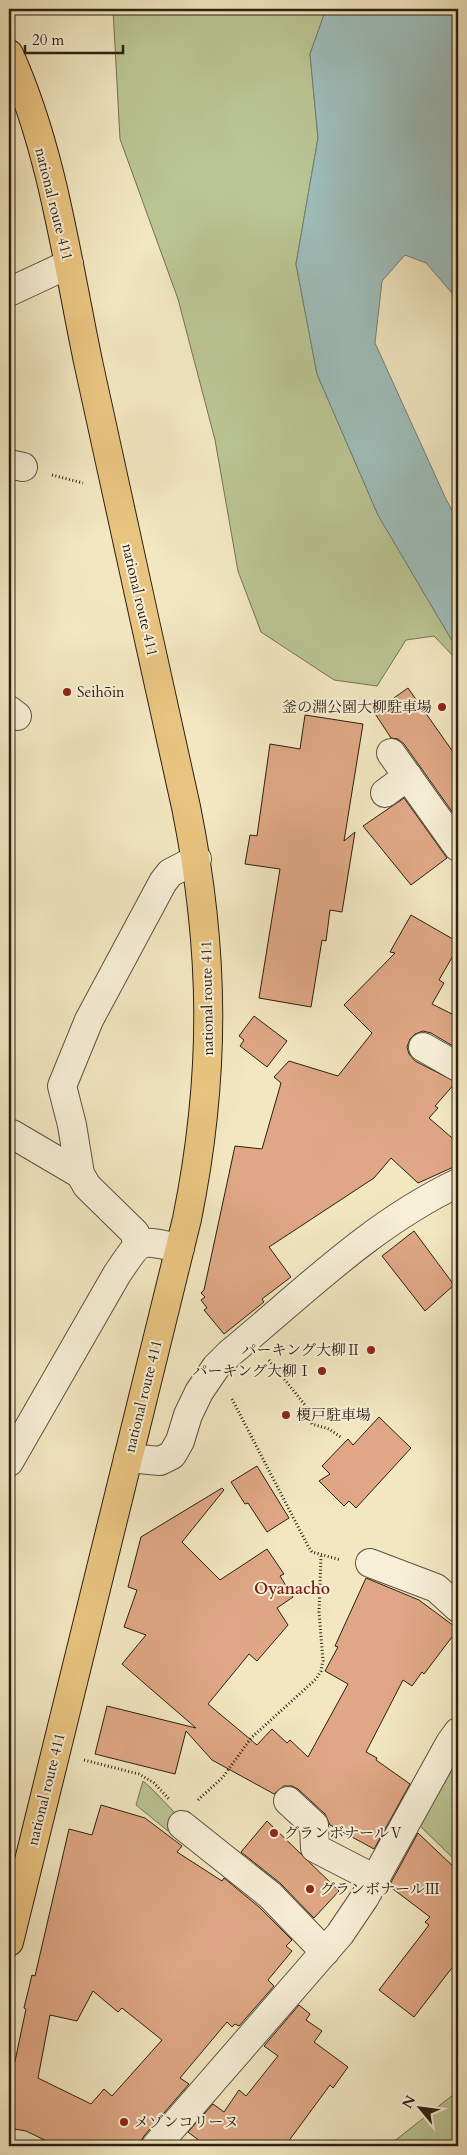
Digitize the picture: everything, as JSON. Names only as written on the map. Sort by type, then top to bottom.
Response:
[{"type":"highway","name":"national route 411","points":[[9,54],[30,110],[47,169],[197,859],[207,945],[210,1006],[208,1070],[200,1144],[180,1248],[9,1942]]},
{"type":"street","points":[[9,292],[69,264]]},
{"type":"street","points":[[391,753],[458,847]]},
{"type":"street","points":[[385,793],[408,776]]},
{"type":"street","points":[[137,1245],[135,1233],[87,1186],[80,1174],[72,1124],[62,1086],[89,1020],[163,882],[170,873],[197,859]]},
{"type":"street","points":[[423,1047],[458,1067]]},
{"type":"street","points":[[12,1134],[80,1174]]},
{"type":"street","points":[[128,1458],[160,1461],[172,1455],[180,1441],[188,1415],[199,1392],[216,1367],[250,1336],[377,1230],[430,1196],[458,1183]]},
{"type":"street","points":[[9,1462],[117,1274],[137,1245],[148,1242],[180,1248]]},
{"type":"street","points":[[370,1563],[436,1588],[458,1608]]},
{"type":"street","points":[[156,2146],[325,1952],[365,1897],[450,1743],[458,1732]]},
{"type":"street","points":[[288,1801],[314,1826],[315,1848],[375,1879]]},
{"type":"street","points":[[183,1819],[270,1895],[325,1952]]},
{"type":"path","points":[[250,1336],[305,1405],[312,1424],[329,1429],[342,1438]]},
{"type":"path","points":[[216,1367],[312,1552],[321,1556],[352,1562],[370,1563]]},
{"type":"path","points":[[81,1759],[146,1777],[183,1819],[223,1777],[251,1738],[316,1679],[321,1671],[323,1661],[319,1612],[321,1556]]},
{"type":"green space","points":[[113,9],[326,9],[310,54],[318,138],[296,264],[317,374],[378,515],[451,639],[458,644],[458,661],[434,636],[406,640],[377,686],[334,680],[261,632],[238,571],[215,440],[178,299],[120,139]]},
{"type":"green space","points":[[458,1756],[458,1863],[417,1823]]},
{"type":"green space","points":[[143,1781],[179,1817],[168,1831],[136,1805]]},
{"type":"green space","points":[[458,2091],[458,2146],[388,2146]]},
{"type":"water","points":[[326,9],[458,9],[458,300],[426,263],[405,255],[382,281],[375,343],[458,522],[458,644],[451,639],[378,515],[317,374],[296,264],[318,138],[310,54]]},
{"type":"building","points":[[408,688],[458,759],[458,820],[404,744],[398,739],[391,738],[374,712]]},
{"type":"building","points":[[305,715],[363,724],[344,841],[355,832],[342,912],[330,910],[326,941],[322,940],[311,1007],[259,998],[280,869],[245,864],[250,835],[257,836],[270,744],[300,749]]},
{"type":"building","points":[[404,798],[447,858],[411,885],[363,826]]},
{"type":"building","points":[[411,915],[458,942],[458,947],[439,980],[444,983],[432,1004],[458,1017],[458,1049],[431,1033],[423,1031],[415,1034],[410,1039],[407,1047],[409,1054],[415,1061],[456,1082],[435,1106],[438,1108],[429,1118],[458,1143],[458,1165],[418,1183],[391,1158],[374,1178],[269,1247],[291,1277],[262,1299],[264,1302],[224,1334],[204,1310],[207,1308],[201,1300],[205,1297],[201,1293],[204,1290],[235,1146],[262,1149],[281,1083],[274,1077],[289,1061],[338,1076],[372,1033],[344,1005],[395,953],[390,952]]},
{"type":"building","points":[[254,1016],[287,1041],[267,1067],[240,1046],[244,1040],[239,1036]]},
{"type":"building","points":[[414,1231],[454,1285],[425,1311],[382,1256]]},
{"type":"building","points":[[379,1417],[411,1448],[356,1508],[349,1501],[344,1506],[319,1481],[330,1474],[322,1466],[348,1439],[353,1445]]},
{"type":"building","points":[[257,1466],[289,1518],[267,1532],[248,1503],[245,1504],[231,1482]]},
{"type":"building","points":[[222,1488],[224,1490],[182,1542],[220,1580],[267,1549],[284,1574],[280,1576],[293,1597],[277,1608],[288,1625],[257,1661],[249,1654],[208,1704],[257,1745],[272,1729],[287,1743],[290,1740],[308,1757],[348,1684],[325,1671],[338,1647],[335,1646],[366,1578],[419,1600],[458,1629],[424,1674],[422,1672],[412,1686],[403,1680],[366,1752],[377,1758],[376,1760],[410,1784],[374,1849],[330,1825],[325,1814],[298,1789],[292,1786],[284,1786],[274,1794],[212,1760],[186,1731],[175,1774],[95,1754],[107,1706],[196,1728],[122,1664],[146,1635],[124,1627],[137,1590],[128,1587],[141,1537]]},
{"type":"building","points":[[101,1805],[145,1818],[182,1846],[177,1852],[222,1881],[224,1878],[259,1907],[292,1940],[286,1946],[292,1951],[268,1980],[274,1986],[239,2026],[235,2024],[232,2027],[227,2022],[180,2078],[189,2084],[144,2136],[138,2146],[57,2146],[26,2131],[9,2128],[9,2064],[14,2066],[26,2009],[24,2008],[32,1975],[35,1976],[69,1829],[92,1835]],"holes":[[[93,1991],[118,2012],[122,2008],[162,2040],[112,2096],[104,2089],[91,2104],[38,2078],[50,2015],[77,2021]]]},
{"type":"building","points":[[267,1821],[339,1891],[314,1918],[280,1883],[241,1852]]},
{"type":"building","points":[[418,1833],[458,1871],[458,1960],[414,2017],[379,1990],[429,1925],[425,1922],[430,1917],[389,1886]]},
{"type":"building","points":[[299,2005],[310,2014],[306,2020],[322,2031],[314,2042],[348,2067],[333,2088],[330,2085],[285,2146],[206,2146],[188,2132],[213,2104],[224,2112],[239,2090],[246,2096],[278,2056],[264,2046]]},
{"type":"place","name":"Seihōin","points":[[67,692]]},
{"type":"place","name":"釜の淵公園大柳駐車場","points":[[442,707]]},
{"type":"place","name":"パーキング大柳Ⅱ","points":[[371,1350]]},
{"type":"place","name":"パーキング大柳Ⅰ","points":[[322,1371]]},
{"type":"place","name":"榎戸駐車場","points":[[286,1415]]},
{"type":"place","name":"グランボナールⅤ","points":[[274,1833]]},
{"type":"place","name":"グランボナールⅢ","points":[[310,1889]]},
{"type":"place","name":"メゾンコリーヌ","points":[[124,2122]]},
{"type":"district","name":"Oyanacho","points":[[292,1589]]}]
